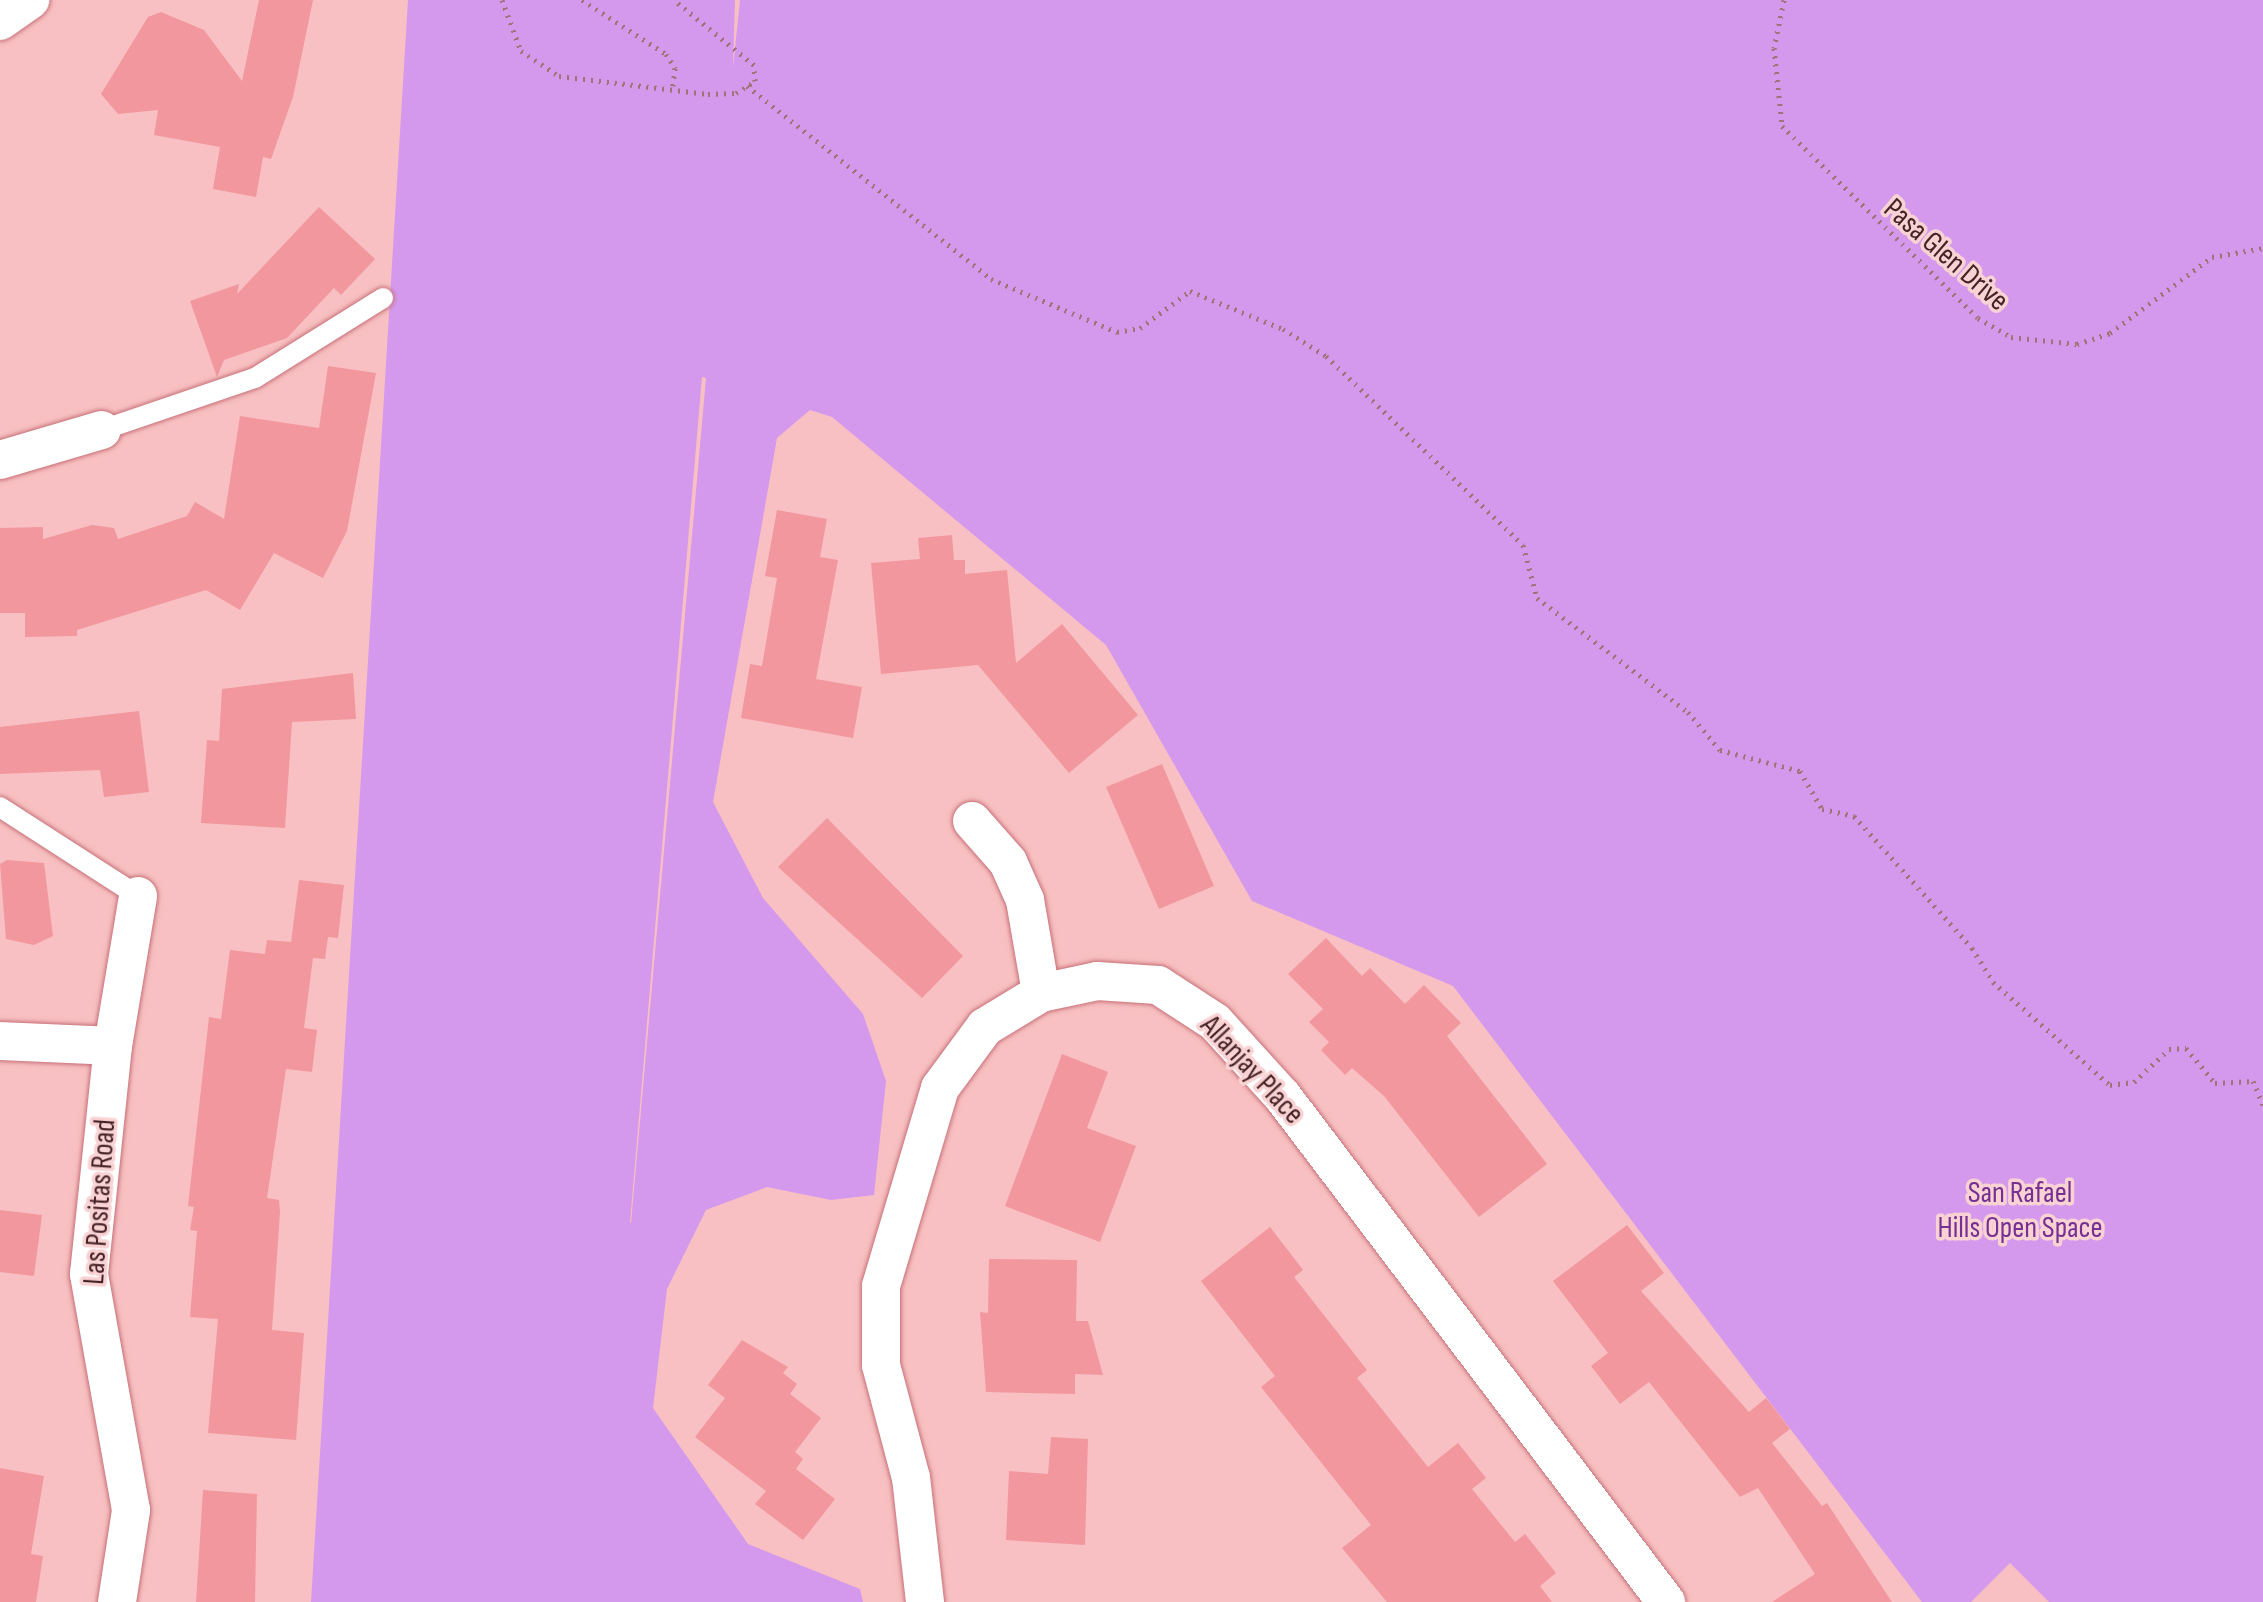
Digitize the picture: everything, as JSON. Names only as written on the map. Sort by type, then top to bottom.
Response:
[{"type":"street","points":[[0,21],[30,0]]},
{"type":"street","points":[[0,460],[102,430]]},
{"type":"street","points":[[972,821],[1008,862],[1025,900],[1041,993]]},
{"type":"street","name":"Las Positas Road","points":[[117,1602],[131,1510],[89,1274],[113,1046],[138,896]]},
{"type":"street","name":"Allanjay Place","points":[[925,1602],[911,1478],[881,1365],[881,1286],[940,1088],[985,1027],[1041,993],[1097,981],[1158,985],[1215,1022],[1283,1097],[1666,1602]]},
{"type":"street","points":[[0,1041],[113,1046]]},
{"type":"lane","points":[[102,430],[255,378],[383,298]]},
{"type":"lane","points":[[0,807],[138,896]]},
{"type":"path","points":[[502,0],[509,33],[540,66],[559,76],[672,91],[736,93],[755,81],[754,65],[674,0]]},
{"type":"path","points":[[582,0],[666,54],[675,68],[672,91]]},
{"type":"path","name":"Pasa Glen Drive","points":[[1784,0],[1774,48],[1782,126],[1978,318],[2011,337],[2077,344],[2110,333],[2212,257],[2263,248]]},
{"type":"path","points":[[747,86],[991,279],[1117,332],[1140,328],[1190,291],[1283,329],[1326,356],[1523,545],[1537,598],[1688,712],[1720,750],[1800,771],[1822,809],[1854,816],[1972,948],[1993,982],[2110,1085],[2134,1082],[2169,1049],[2186,1048],[2215,1083],[2253,1081],[2263,1105]]},
{"type":"green space","name":"San Rafael Hills Open Space","points":[[408,0],[735,0],[733,68],[740,0],[2263,0],[2263,1602],[2049,1602],[2010,1563],[1971,1602],[1922,1602],[1453,986],[1252,901],[1106,645],[832,417],[810,410],[777,438],[713,802],[763,898],[863,1014],[886,1081],[874,1195],[831,1200],[767,1187],[706,1210],[667,1289],[653,1408],[748,1544],[860,1589],[863,1602],[311,1602]],"holes":[[[702,377],[706,378],[631,1223],[630,1223]]]},
{"type":"building","points":[[259,0],[313,0],[293,97],[271,159],[263,157],[256,197],[213,189],[220,147],[154,135],[158,110],[118,114],[101,94],[148,17],[161,12],[204,30],[242,81]]},
{"type":"building","points":[[319,207],[375,259],[341,295],[334,288],[287,338],[224,360],[217,377],[190,301],[239,284],[237,294]]},
{"type":"building","points":[[328,366],[376,373],[347,531],[323,578],[274,553],[240,610],[206,590],[77,630],[77,636],[25,637],[25,613],[0,613],[0,528],[43,527],[43,539],[92,525],[114,528],[118,539],[187,516],[195,502],[224,519],[240,416],[319,428]]},
{"type":"building","points":[[777,510],[827,519],[820,557],[838,560],[816,679],[862,687],[853,738],[741,718],[750,664],[762,666],[777,578],[765,576]]},
{"type":"building","points":[[952,535],[954,560],[965,560],[965,574],[1007,570],[1016,663],[1062,624],[1138,715],[1069,773],[978,665],[881,674],[871,563],[920,559],[918,538]]},
{"type":"building","points":[[353,673],[356,719],[292,722],[285,828],[201,823],[207,740],[219,741],[222,689]]},
{"type":"building","points":[[139,711],[149,792],[104,797],[100,770],[0,774],[0,727]]},
{"type":"building","points":[[1162,764],[1214,886],[1159,909],[1106,787]]},
{"type":"building","points":[[827,818],[963,956],[922,998],[778,867]]},
{"type":"building","points":[[7,860],[44,863],[53,936],[34,945],[6,939],[0,864]]},
{"type":"building","points":[[299,880],[344,885],[338,938],[328,937],[325,959],[313,958],[304,1028],[317,1030],[312,1072],[286,1069],[267,1198],[279,1200],[280,1212],[272,1330],[304,1333],[296,1440],[208,1433],[218,1319],[190,1317],[197,1231],[190,1230],[194,1207],[188,1206],[209,1017],[221,1019],[230,950],[265,954],[267,940],[291,942]]},
{"type":"building","points":[[1326,938],[1362,976],[1370,968],[1405,1004],[1424,985],[1461,1023],[1447,1036],[1547,1164],[1479,1217],[1384,1096],[1352,1068],[1345,1075],[1321,1050],[1329,1042],[1309,1022],[1323,1009],[1288,974]]},
{"type":"building","points":[[1062,1054],[1108,1072],[1087,1128],[1136,1146],[1100,1242],[1005,1206]]},
{"type":"building","points":[[0,1210],[42,1215],[34,1276],[0,1272]]},
{"type":"building","points":[[1627,1225],[1664,1273],[1641,1291],[1749,1412],[1766,1398],[1790,1429],[1772,1443],[1822,1506],[1827,1503],[1892,1602],[1772,1602],[1815,1574],[1758,1488],[1740,1497],[1649,1382],[1620,1404],[1591,1366],[1608,1353],[1553,1281]]},
{"type":"building","points":[[1270,1227],[1303,1270],[1294,1277],[1367,1370],[1357,1378],[1428,1467],[1458,1443],[1486,1478],[1472,1489],[1515,1542],[1525,1534],[1556,1573],[1540,1586],[1552,1602],[1387,1602],[1342,1548],[1371,1525],[1261,1387],[1275,1376],[1201,1281]]},
{"type":"building","points":[[989,1259],[1077,1260],[1076,1321],[1088,1321],[1103,1375],[1075,1374],[1075,1394],[986,1392],[980,1312],[988,1313]]},
{"type":"building","points":[[742,1340],[788,1367],[783,1373],[797,1384],[790,1394],[821,1418],[795,1452],[803,1459],[796,1469],[835,1499],[803,1540],[755,1504],[766,1491],[695,1437],[725,1398],[708,1385]]},
{"type":"building","points":[[1051,1437],[1088,1439],[1085,1545],[1006,1540],[1009,1471],[1048,1474]]},
{"type":"building","points":[[0,1468],[44,1476],[31,1554],[43,1556],[36,1602],[0,1602]]},
{"type":"building","points":[[203,1490],[257,1494],[255,1602],[196,1602]]}]
